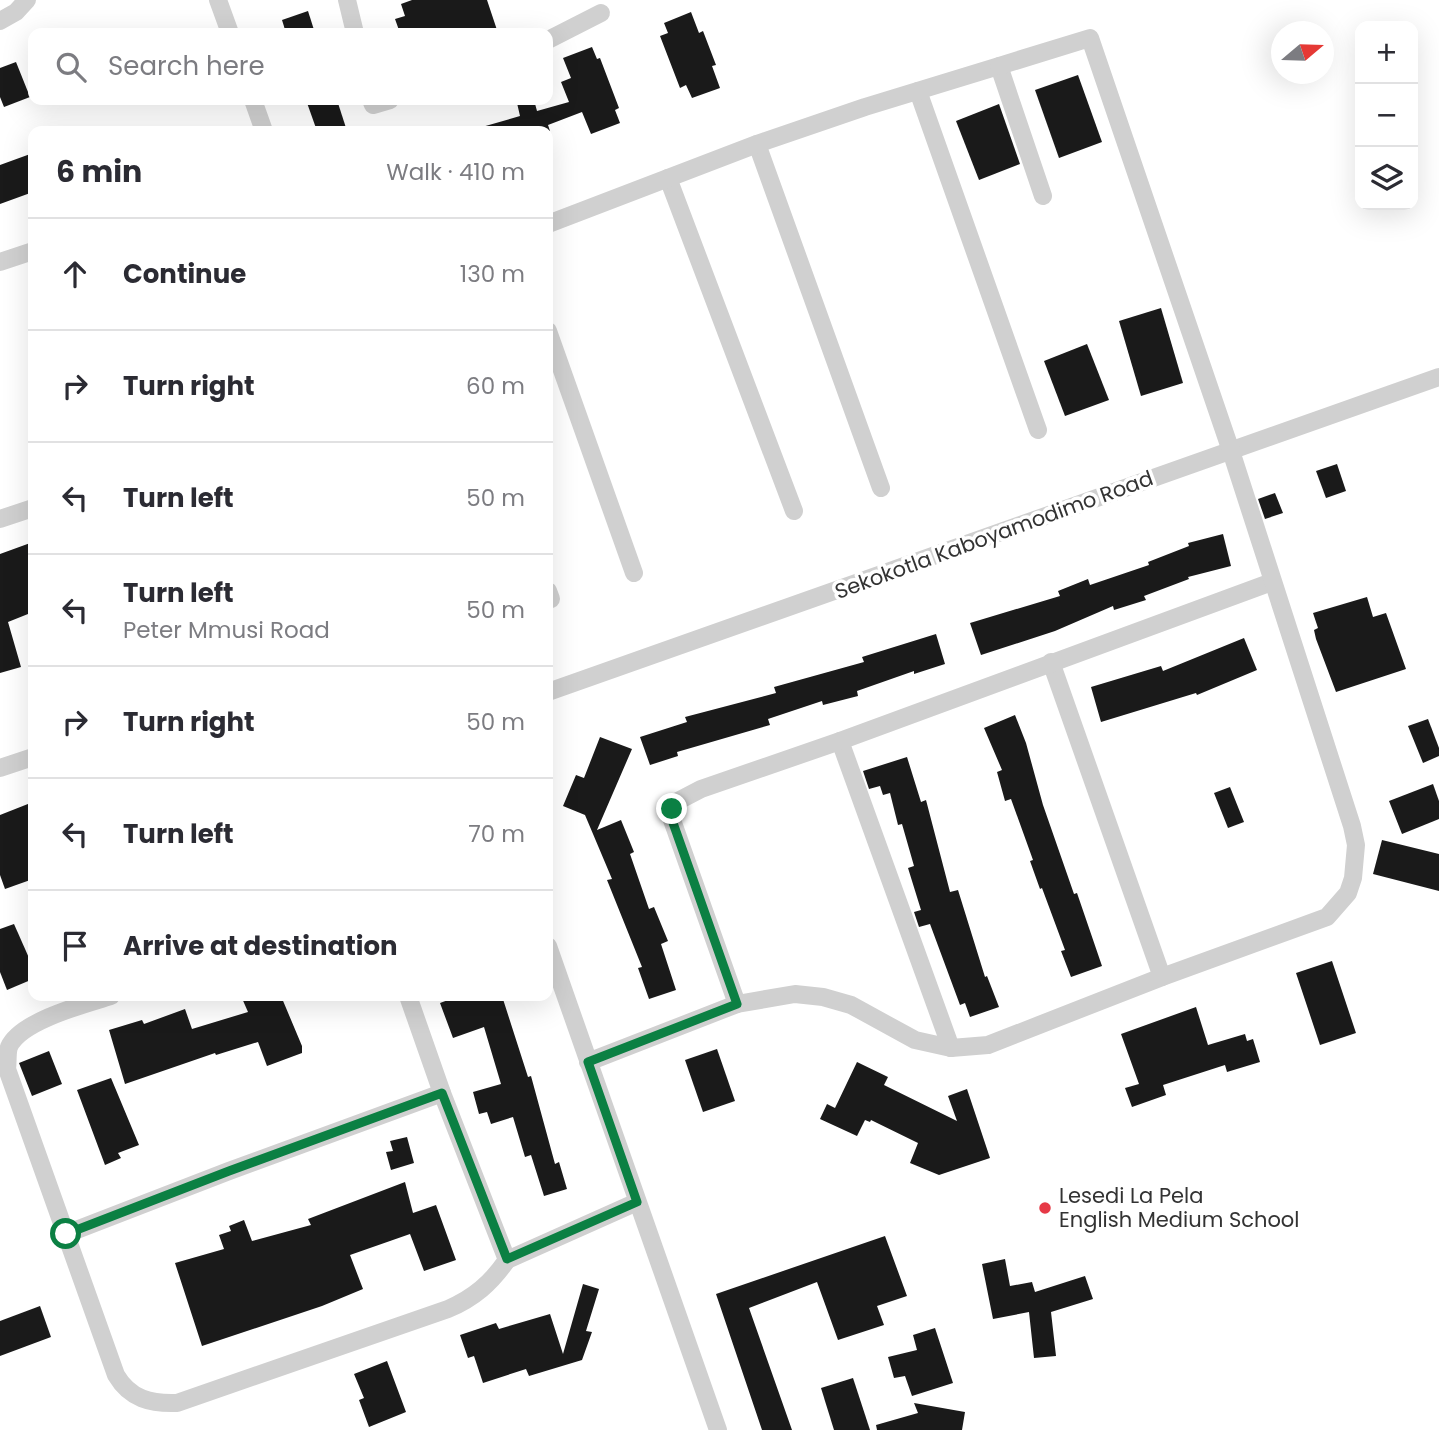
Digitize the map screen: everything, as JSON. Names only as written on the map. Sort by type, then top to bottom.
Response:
[{"type":"street","points":[[0,21],[16,12],[27,0]]},
{"type":"street","points":[[218,0],[228,28]]},
{"type":"street","points":[[346,0],[354,28]]},
{"type":"street","points":[[553,37],[601,13]]},
{"type":"street","points":[[553,222],[757,144],[1090,38],[1231,451],[1356,845],[1353,878],[1348,893],[1327,917],[1162,977],[988,1045],[951,1048],[915,1040],[851,1005],[795,994],[737,1004],[588,1062]]},
{"type":"street","points":[[999,66],[1043,196]]},
{"type":"street","points":[[918,91],[1038,430]]},
{"type":"street","points":[[255,105],[262,126]]},
{"type":"street","points":[[757,144],[881,488]]},
{"type":"street","points":[[668,178],[794,511]]},
{"type":"street","points":[[0,262],[28,253]]},
{"type":"street","points":[[553,345],[634,573]]},
{"type":"street","name":"Sekokotla Kaboyamodimo Road","points":[[553,690],[1439,377]]},
{"type":"street","points":[[0,519],[28,510]]},
{"type":"street","points":[[737,1004],[672,820],[672,809],[678,801],[701,789],[840,741],[1272,582]]},
{"type":"street","points":[[1051,662],[1162,977]]},
{"type":"street","points":[[840,741],[951,1048]]},
{"type":"street","points":[[0,768],[28,759]]},
{"type":"street","points":[[553,960],[718,1430]]},
{"type":"street","points":[[96,1001],[46,1018],[23,1032],[9,1047],[7,1069],[116,1375],[122,1385],[135,1396],[147,1401],[177,1403],[448,1309],[480,1292],[495,1277],[507,1259],[637,1202]]},
{"type":"street","points":[[410,1001],[442,1093],[507,1259]]},
{"type":"street","points":[[66,1234],[442,1093]]},
{"type":"building","points":[[412,0],[487,0],[496,28],[398,28],[395,19],[405,16],[401,4]]},
{"type":"building","points":[[308,11],[313,28],[284,28],[282,20]]},
{"type":"building","points":[[691,12],[699,33],[703,31],[716,65],[712,66],[720,88],[692,98],[686,85],[680,88],[660,36],[668,33],[664,23]]},
{"type":"building","points":[[592,47],[597,59],[600,58],[619,108],[615,110],[620,123],[591,134],[582,112],[548,126],[485,126],[520,116],[517,105],[535,105],[537,111],[569,102],[561,82],[571,78],[563,58]]},
{"type":"building","points":[[16,62],[28,98],[4,107],[0,97],[0,68]]},
{"type":"building","points":[[1078,75],[1102,142],[1059,158],[1035,90]]},
{"type":"building","points":[[999,104],[1020,164],[979,180],[956,121]]},
{"type":"building","points":[[308,105],[339,105],[345,126],[315,126]]},
{"type":"building","points":[[28,155],[28,194],[0,204],[0,165]]},
{"type":"building","points":[[1161,308],[1183,383],[1141,396],[1119,321]]},
{"type":"building","points":[[1087,344],[1109,400],[1065,416],[1044,361]]},
{"type":"building","points":[[1337,464],[1346,491],[1326,498],[1316,471]]},
{"type":"building","points":[[1275,493],[1283,513],[1265,519],[1258,499]]},
{"type":"building","points":[[1223,534],[1231,566],[1188,577],[1189,579],[1144,596],[1146,600],[1114,610],[1113,606],[1055,631],[981,655],[970,623],[1060,596],[1058,591],[1088,579],[1090,585],[1149,565],[1148,562],[1189,546],[1188,543]]},
{"type":"building","points":[[28,544],[28,614],[8,622],[21,667],[0,673],[0,554]]},
{"type":"building","points":[[1367,597],[1373,617],[1386,613],[1406,669],[1336,692],[1316,639],[1314,630],[1318,628],[1313,613]]},
{"type":"building","points":[[936,634],[945,664],[914,674],[914,671],[857,691],[858,696],[823,705],[822,701],[768,719],[770,725],[677,752],[678,756],[650,765],[640,737],[687,722],[685,717],[776,693],[774,687],[864,662],[862,657]]},
{"type":"building","points":[[1244,638],[1257,670],[1197,695],[1196,693],[1101,722],[1091,687],[1161,666],[1163,671]]},
{"type":"building","points":[[1015,715],[1026,743],[1043,805],[1102,966],[1071,977],[1061,951],[1065,950],[1042,888],[1040,889],[1030,861],[1033,860],[1011,799],[1005,801],[997,772],[1002,770],[984,728]]},
{"type":"building","points":[[1428,719],[1439,748],[1439,756],[1423,763],[1408,726]]},
{"type":"building","points":[[600,737],[632,749],[597,830],[621,820],[634,852],[630,854],[649,909],[654,907],[668,941],[661,944],[676,990],[649,999],[638,968],[642,967],[607,880],[612,879],[585,815],[563,806],[576,775],[584,778]]},
{"type":"building","points":[[907,757],[921,802],[926,800],[950,892],[958,890],[985,977],[987,976],[999,1007],[970,1017],[965,1003],[960,1005],[930,924],[919,927],[914,912],[921,910],[908,868],[914,866],[902,824],[898,825],[890,793],[883,795],[880,786],[869,789],[863,771]]},
{"type":"building","points":[[1433,784],[1439,801],[1439,819],[1402,834],[1389,801]]},
{"type":"building","points":[[1230,787],[1244,822],[1228,828],[1214,793]]},
{"type":"building","points":[[28,804],[28,881],[5,889],[0,875],[0,815]]},
{"type":"building","points":[[1382,840],[1439,854],[1439,891],[1373,874]]},
{"type":"building","points":[[14,924],[28,956],[28,981],[7,990],[0,972],[0,929]]},
{"type":"building","points":[[1332,961],[1356,1033],[1320,1045],[1296,973]]},
{"type":"building","points":[[243,1001],[283,1001],[302,1046],[302,1053],[267,1066],[258,1042],[216,1055],[215,1053],[125,1084],[109,1030],[142,1020],[144,1024],[185,1009],[192,1029],[248,1012]]},
{"type":"building","points":[[504,1001],[528,1077],[531,1076],[555,1164],[559,1162],[567,1189],[544,1196],[531,1155],[525,1157],[513,1117],[491,1124],[487,1112],[479,1114],[473,1092],[501,1084],[484,1027],[453,1038],[440,1003]]},
{"type":"building","points":[[1196,1007],[1208,1045],[1245,1034],[1247,1041],[1253,1039],[1260,1062],[1227,1072],[1225,1065],[1163,1085],[1166,1095],[1132,1107],[1125,1088],[1139,1084],[1121,1034]]},
{"type":"building","points":[[717,1049],[735,1101],[703,1112],[685,1060]]},
{"type":"building","points":[[49,1051],[62,1084],[32,1096],[19,1063]]},
{"type":"building","points":[[857,1062],[888,1077],[884,1085],[957,1121],[948,1096],[967,1089],[990,1158],[939,1175],[910,1163],[918,1143],[871,1120],[865,1120],[857,1136],[820,1119],[827,1104],[835,1108]]},
{"type":"building","points":[[111,1078],[139,1145],[118,1153],[121,1158],[105,1165],[77,1090]]},
{"type":"building","points":[[407,1137],[414,1163],[391,1170],[386,1152],[393,1151],[390,1141]]},
{"type":"building","points":[[405,1182],[413,1213],[436,1205],[456,1260],[424,1271],[410,1234],[350,1255],[363,1289],[322,1306],[202,1346],[175,1263],[224,1249],[219,1235],[231,1231],[229,1226],[244,1220],[252,1241],[311,1225],[308,1219]]},
{"type":"building","points":[[885,1236],[907,1296],[877,1306],[884,1325],[838,1340],[817,1282],[749,1308],[792,1430],[762,1430],[716,1294]]},
{"type":"building","points":[[1005,1259],[1010,1286],[1032,1282],[1035,1292],[1085,1276],[1093,1299],[1051,1312],[1056,1356],[1034,1358],[1029,1312],[993,1319],[982,1264]]},
{"type":"building","points":[[583,1284],[599,1289],[586,1331],[592,1332],[582,1360],[529,1376],[526,1369],[483,1383],[474,1356],[468,1358],[460,1335],[496,1323],[499,1329],[550,1314],[563,1354]]},
{"type":"building","points":[[40,1306],[51,1337],[0,1356],[0,1321]]},
{"type":"building","points":[[935,1328],[953,1383],[912,1396],[905,1376],[894,1378],[888,1357],[917,1350],[913,1335]]},
{"type":"building","points":[[387,1361],[406,1412],[369,1427],[359,1400],[364,1398],[354,1374]]},
{"type":"building","points":[[853,1378],[870,1430],[834,1430],[821,1388]]},
{"type":"building","points":[[914,1403],[965,1412],[962,1430],[877,1430],[876,1425],[918,1413]]},
{"type":"place","name":"Lesedi La Pela English Medium School","points":[[1045,1208]]},
{"type":"route","points":[[66,1234],[442,1093],[507,1259],[637,1202],[588,1062],[737,1004],[672,820],[672,809]]}]
